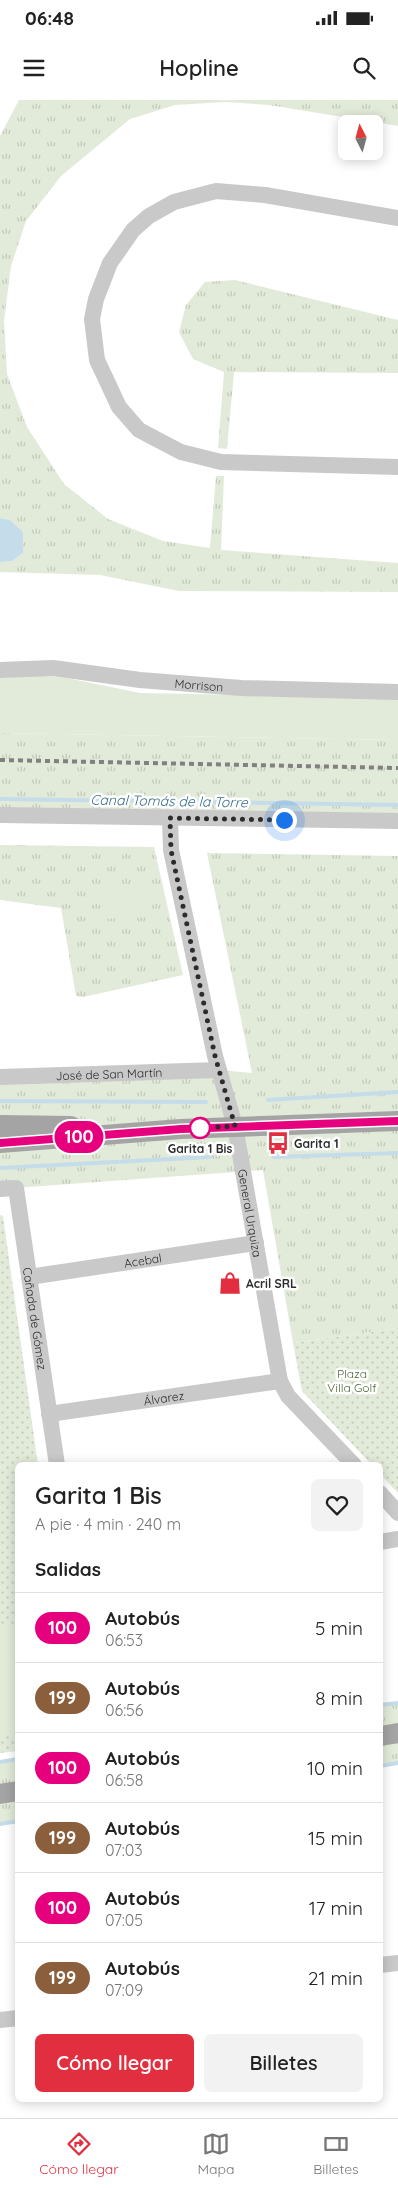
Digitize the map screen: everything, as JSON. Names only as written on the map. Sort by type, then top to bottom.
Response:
[{"type":"main road","points":[[0,1143],[235,1126],[398,1121]]},
{"type":"main road","points":[[0,1125],[181,1129]]},
{"type":"main road","points":[[383,1736],[398,1733]]},
{"type":"main road","points":[[0,1794],[15,1792]]},
{"type":"street","points":[[398,218],[265,195],[216,191],[174,202],[150,216],[133,230],[127,238],[110,263],[96,299],[92,319],[97,360],[119,407],[139,430],[181,452],[221,462],[398,467]]},
{"type":"street","name":"Morrison","points":[[0,670],[54,668],[140,680],[241,688],[398,692]]},
{"type":"street","points":[[0,814],[398,821]]},
{"type":"street","name":"General Urquiza","points":[[170,818],[171,850],[218,1070],[235,1126],[280,1381],[288,1396],[351,1462]]},
{"type":"street","name":"José de San Martín","points":[[0,1077],[218,1070]]},
{"type":"street","name":"Cañada de Gómez","points":[[0,1189],[16,1188],[57,1462]]},
{"type":"street","name":"Acebal","points":[[29,1277],[256,1243]]},
{"type":"street","name":"Álvarez","points":[[50,1414],[280,1381]]},
{"type":"street","points":[[383,1496],[398,1513]]},
{"type":"street","points":[[383,1542],[398,1539]]},
{"type":"street","points":[[383,1965],[398,1963]]},
{"type":"street","points":[[0,2020],[15,2018]]},
{"type":"green space","points":[[19,100],[398,100],[398,126],[383,124],[383,115],[338,116],[269,105],[225,102],[175,105],[130,119],[61,176],[26,221],[11,266],[4,321],[7,374],[27,427],[64,484],[108,519],[163,541],[210,548],[216,476],[224,476],[221,550],[398,563],[398,592],[179,591],[100,575],[0,572],[0,562],[12,561],[23,553],[23,532],[10,520],[0,518],[0,136]]},
{"type":"green space","points":[[235,280],[398,320],[398,373],[234,372],[227,449],[218,448],[224,372],[193,359],[179,332],[186,305],[205,282]]},
{"type":"green space","points":[[36,675],[67,678],[140,693],[398,698],[398,740],[0,733],[0,678]]},
{"type":"green space","points":[[0,733],[398,740],[398,821],[0,815]]},
{"type":"green space","points":[[0,845],[154,847],[183,975],[83,997],[76,996],[61,908],[0,900]]},
{"type":"green space","points":[[207,853],[398,856],[398,1328],[293,1343],[263,1170],[0,1189],[0,1077],[218,1070],[252,1073]]},
{"type":"green space","points":[[146,886],[150,917],[102,919],[98,888]]},
{"type":"green space","points":[[0,1215],[3,1216],[38,1462],[15,1462],[15,1751],[0,1753]]},
{"type":"green space","name":"Plaza Villa Golf","points":[[398,1328],[398,1493],[383,1477],[383,1462],[369,1462],[302,1391],[293,1343]]},
{"type":"green space","points":[[15,1623],[15,1734],[0,1737],[0,1626]]},
{"type":"green space","points":[[398,1703],[398,1763],[383,1766],[383,1705]]},
{"type":"green space","points":[[15,1759],[15,1821],[0,1824],[0,1762]]},
{"type":"water","points":[[0,518],[10,520],[23,532],[23,553],[12,561],[0,562]]},
{"type":"waterway","name":"Canal Tomás de la Torre","points":[[0,799],[398,805]]},
{"type":"waterway","points":[[268,1100],[398,1092]]},
{"type":"waterway","points":[[0,1101],[206,1102]]},
{"type":"waterway","points":[[274,1157],[398,1153]]},
{"type":"waterway","points":[[0,1168],[210,1157]]},
{"type":"waterway","points":[[383,1705],[398,1703]]},
{"type":"waterway","points":[[0,1762],[15,1760]]},
{"type":"waterway","points":[[383,1766],[398,1763]]},
{"type":"waterway","points":[[0,1824],[15,1822]]},
{"type":"railway","points":[[0,760],[398,768]]},
{"type":"bus line","name":"100","points":[[0,1143],[181,1129],[398,1121]]},
{"type":"place","name":"Garita 1 Bis","points":[[200,1128]]},
{"type":"place","name":"Garita 1","points":[[278,1143]]},
{"type":"place","name":"Acril SRL","points":[[230,1283]]},
{"type":"route","points":[[200,1128],[235,1126],[215,1056],[171,850],[170,818],[284,820]]}]
